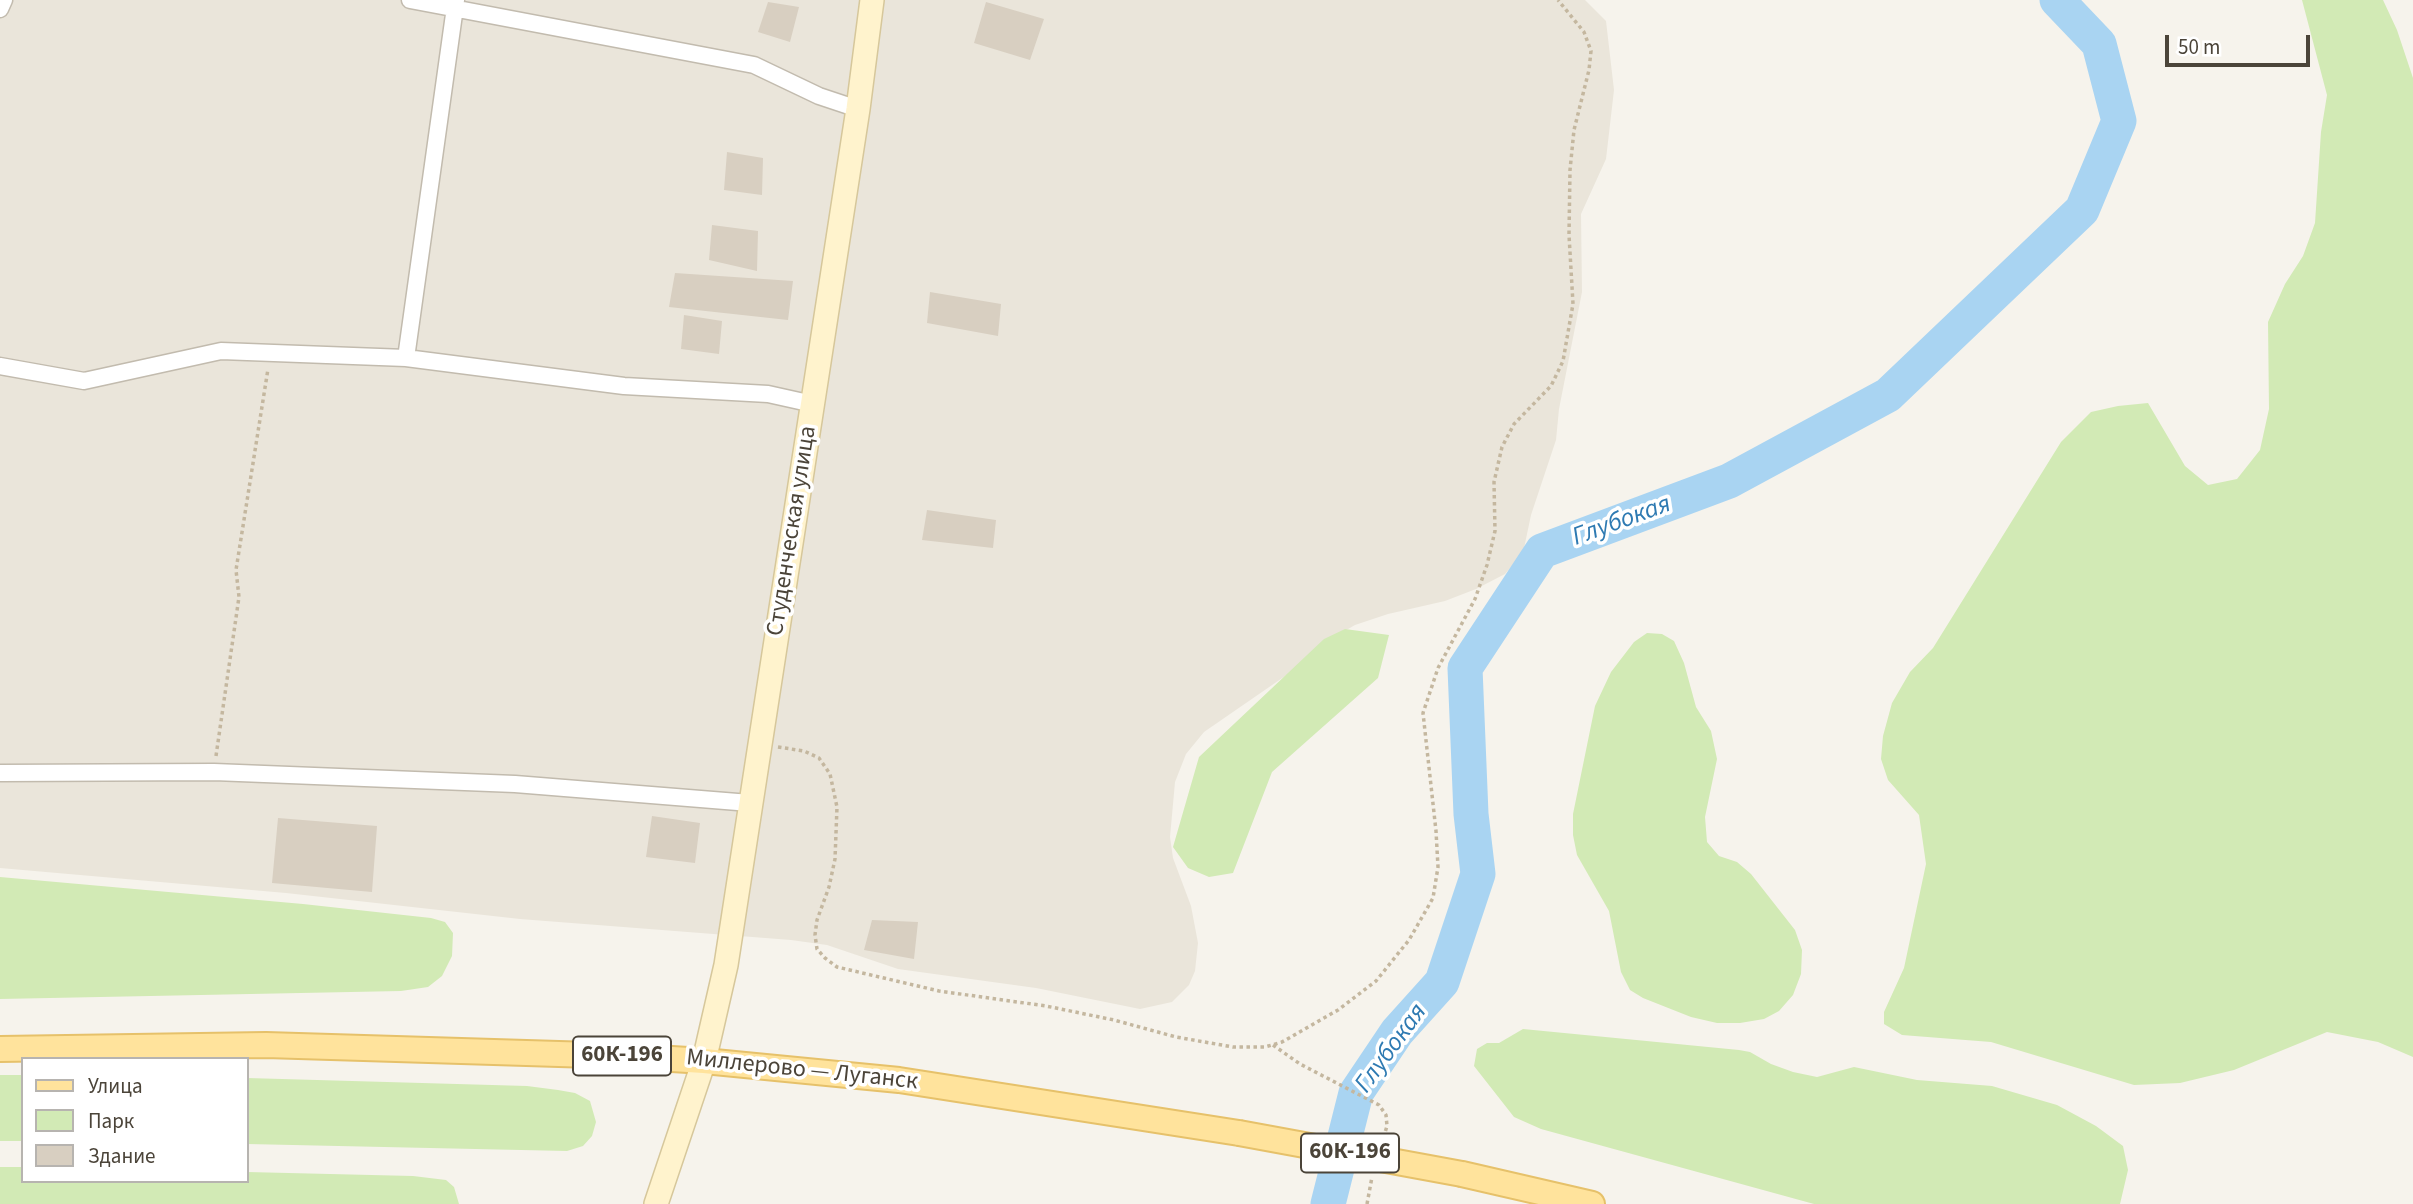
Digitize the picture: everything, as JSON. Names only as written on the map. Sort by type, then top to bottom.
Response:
[{"type":"main road","name":"Миллерово — Луганск","points":[[0,1049],[266,1045],[610,1055],[704,1061],[899,1080],[1239,1133],[1462,1174],[1592,1204]]},
{"type":"street","points":[[0,9],[4,0]]},
{"type":"street","points":[[410,0],[456,4],[754,65],[820,96],[858,109]]},
{"type":"street","name":"Студенческая улица","points":[[656,1204],[704,1061],[726,965],[858,109],[872,0]]},
{"type":"street","points":[[405,358],[456,4]]},
{"type":"street","points":[[0,366],[84,381],[221,351],[405,358],[624,386],[768,394],[813,404]]},
{"type":"street","points":[[0,773],[214,772],[515,784],[750,803]]},
{"type":"path","points":[[759,744],[804,751],[819,758],[830,774],[837,807],[835,859],[814,935],[817,949],[837,967],[939,991],[1046,1006],[1114,1020],[1176,1037],[1233,1047],[1273,1045],[1338,1010],[1376,981],[1409,940],[1433,898],[1438,867],[1423,713],[1438,668],[1475,599],[1488,565],[1495,531],[1494,482],[1502,447],[1514,424],[1551,386],[1563,361],[1573,304],[1569,235],[1570,170],[1574,130],[1591,51],[1584,32],[1558,0]]},
{"type":"path","points":[[214,772],[239,597],[236,570],[270,353]]},
{"type":"path","points":[[1273,1045],[1300,1064],[1379,1105],[1386,1115],[1387,1126],[1380,1150]]},
{"type":"path","points":[[1367,1204],[1373,1174]]},
{"type":"shaded area","points":[[0,0],[1585,0],[1606,21],[1614,90],[1606,159],[1581,214],[1582,292],[1559,409],[1556,440],[1531,515],[1523,553],[1505,574],[1476,589],[1445,601],[1388,614],[1355,625],[1322,644],[1304,663],[1204,732],[1186,754],[1175,782],[1170,837],[1173,858],[1191,906],[1198,943],[1195,971],[1189,985],[1172,1002],[1140,1009],[1036,988],[898,969],[827,945],[791,940],[520,919],[286,893],[0,868]]},
{"type":"green space","points":[[2302,0],[2383,0],[2397,30],[2413,78],[2413,1057],[2378,1042],[2327,1032],[2234,1070],[2180,1083],[2134,1085],[1991,1042],[1902,1035],[1884,1024],[1884,1012],[1904,968],[1926,864],[1919,815],[1888,780],[1881,759],[1883,736],[1892,703],[1910,672],[1933,648],[2061,442],[2091,412],[2148,403],[2185,466],[2208,485],[2237,479],[2260,450],[2269,409],[2268,322],[2285,284],[2303,256],[2315,223],[2321,132],[2327,95]]},
{"type":"green space","points":[[1345,629],[1389,635],[1378,678],[1272,772],[1233,873],[1209,877],[1188,868],[1173,847],[1199,757],[1324,639]]},
{"type":"green space","points":[[1647,633],[1662,634],[1674,641],[1684,663],[1696,707],[1711,731],[1717,759],[1705,817],[1707,842],[1719,856],[1737,862],[1751,874],[1795,930],[1802,950],[1801,974],[1793,995],[1779,1011],[1764,1019],[1717,1023],[1691,1017],[1630,990],[1621,972],[1609,911],[1577,855],[1573,814],[1595,706],[1611,672],[1634,642]]},
{"type":"green space","points":[[0,877],[431,918],[445,922],[453,933],[452,956],[442,976],[428,987],[401,991],[0,999]]},
{"type":"green space","points":[[1523,1029],[1739,1050],[1750,1052],[1793,1072],[1817,1077],[1854,1067],[1917,1080],[1992,1086],[2057,1105],[2096,1126],[2123,1146],[2128,1170],[2120,1204],[1814,1204],[1541,1129],[1514,1117],[1474,1066],[1477,1049],[1487,1043],[1499,1043]]},
{"type":"green space","points":[[0,1075],[21,1075],[21,1141],[0,1141]]},
{"type":"green space","points":[[248,1078],[527,1086],[575,1093],[590,1101],[596,1122],[592,1136],[583,1146],[567,1151],[248,1144]]},
{"type":"green space","points":[[0,1167],[21,1167],[21,1183],[248,1183],[248,1172],[413,1176],[446,1180],[454,1187],[459,1204],[0,1204]]},
{"type":"building","points":[[768,2],[799,7],[790,42],[758,32]]},
{"type":"building","points":[[986,2],[1044,19],[1030,60],[974,43]]},
{"type":"building","points":[[727,152],[763,158],[762,195],[724,190]]},
{"type":"building","points":[[712,225],[758,231],[757,271],[709,260]]},
{"type":"building","points":[[675,273],[793,281],[788,320],[669,307]]},
{"type":"building","points":[[930,292],[1001,304],[998,336],[927,323]]},
{"type":"building","points":[[684,315],[722,321],[719,354],[681,349]]},
{"type":"building","points":[[927,510],[996,520],[993,548],[922,540]]},
{"type":"building","points":[[652,816],[700,823],[695,863],[646,857]]},
{"type":"building","points":[[278,818],[377,826],[372,892],[272,883]]},
{"type":"building","points":[[872,920],[918,922],[914,959],[864,950]]},
{"type":"waterway","name":"Глубокая","points":[[1328,1204],[1356,1093],[1397,1032],[1442,982],[1478,874],[1471,814],[1465,668],[1542,551],[1729,481],[1888,395],[2082,210],[2119,121],[2099,44],[2057,0]]}]
